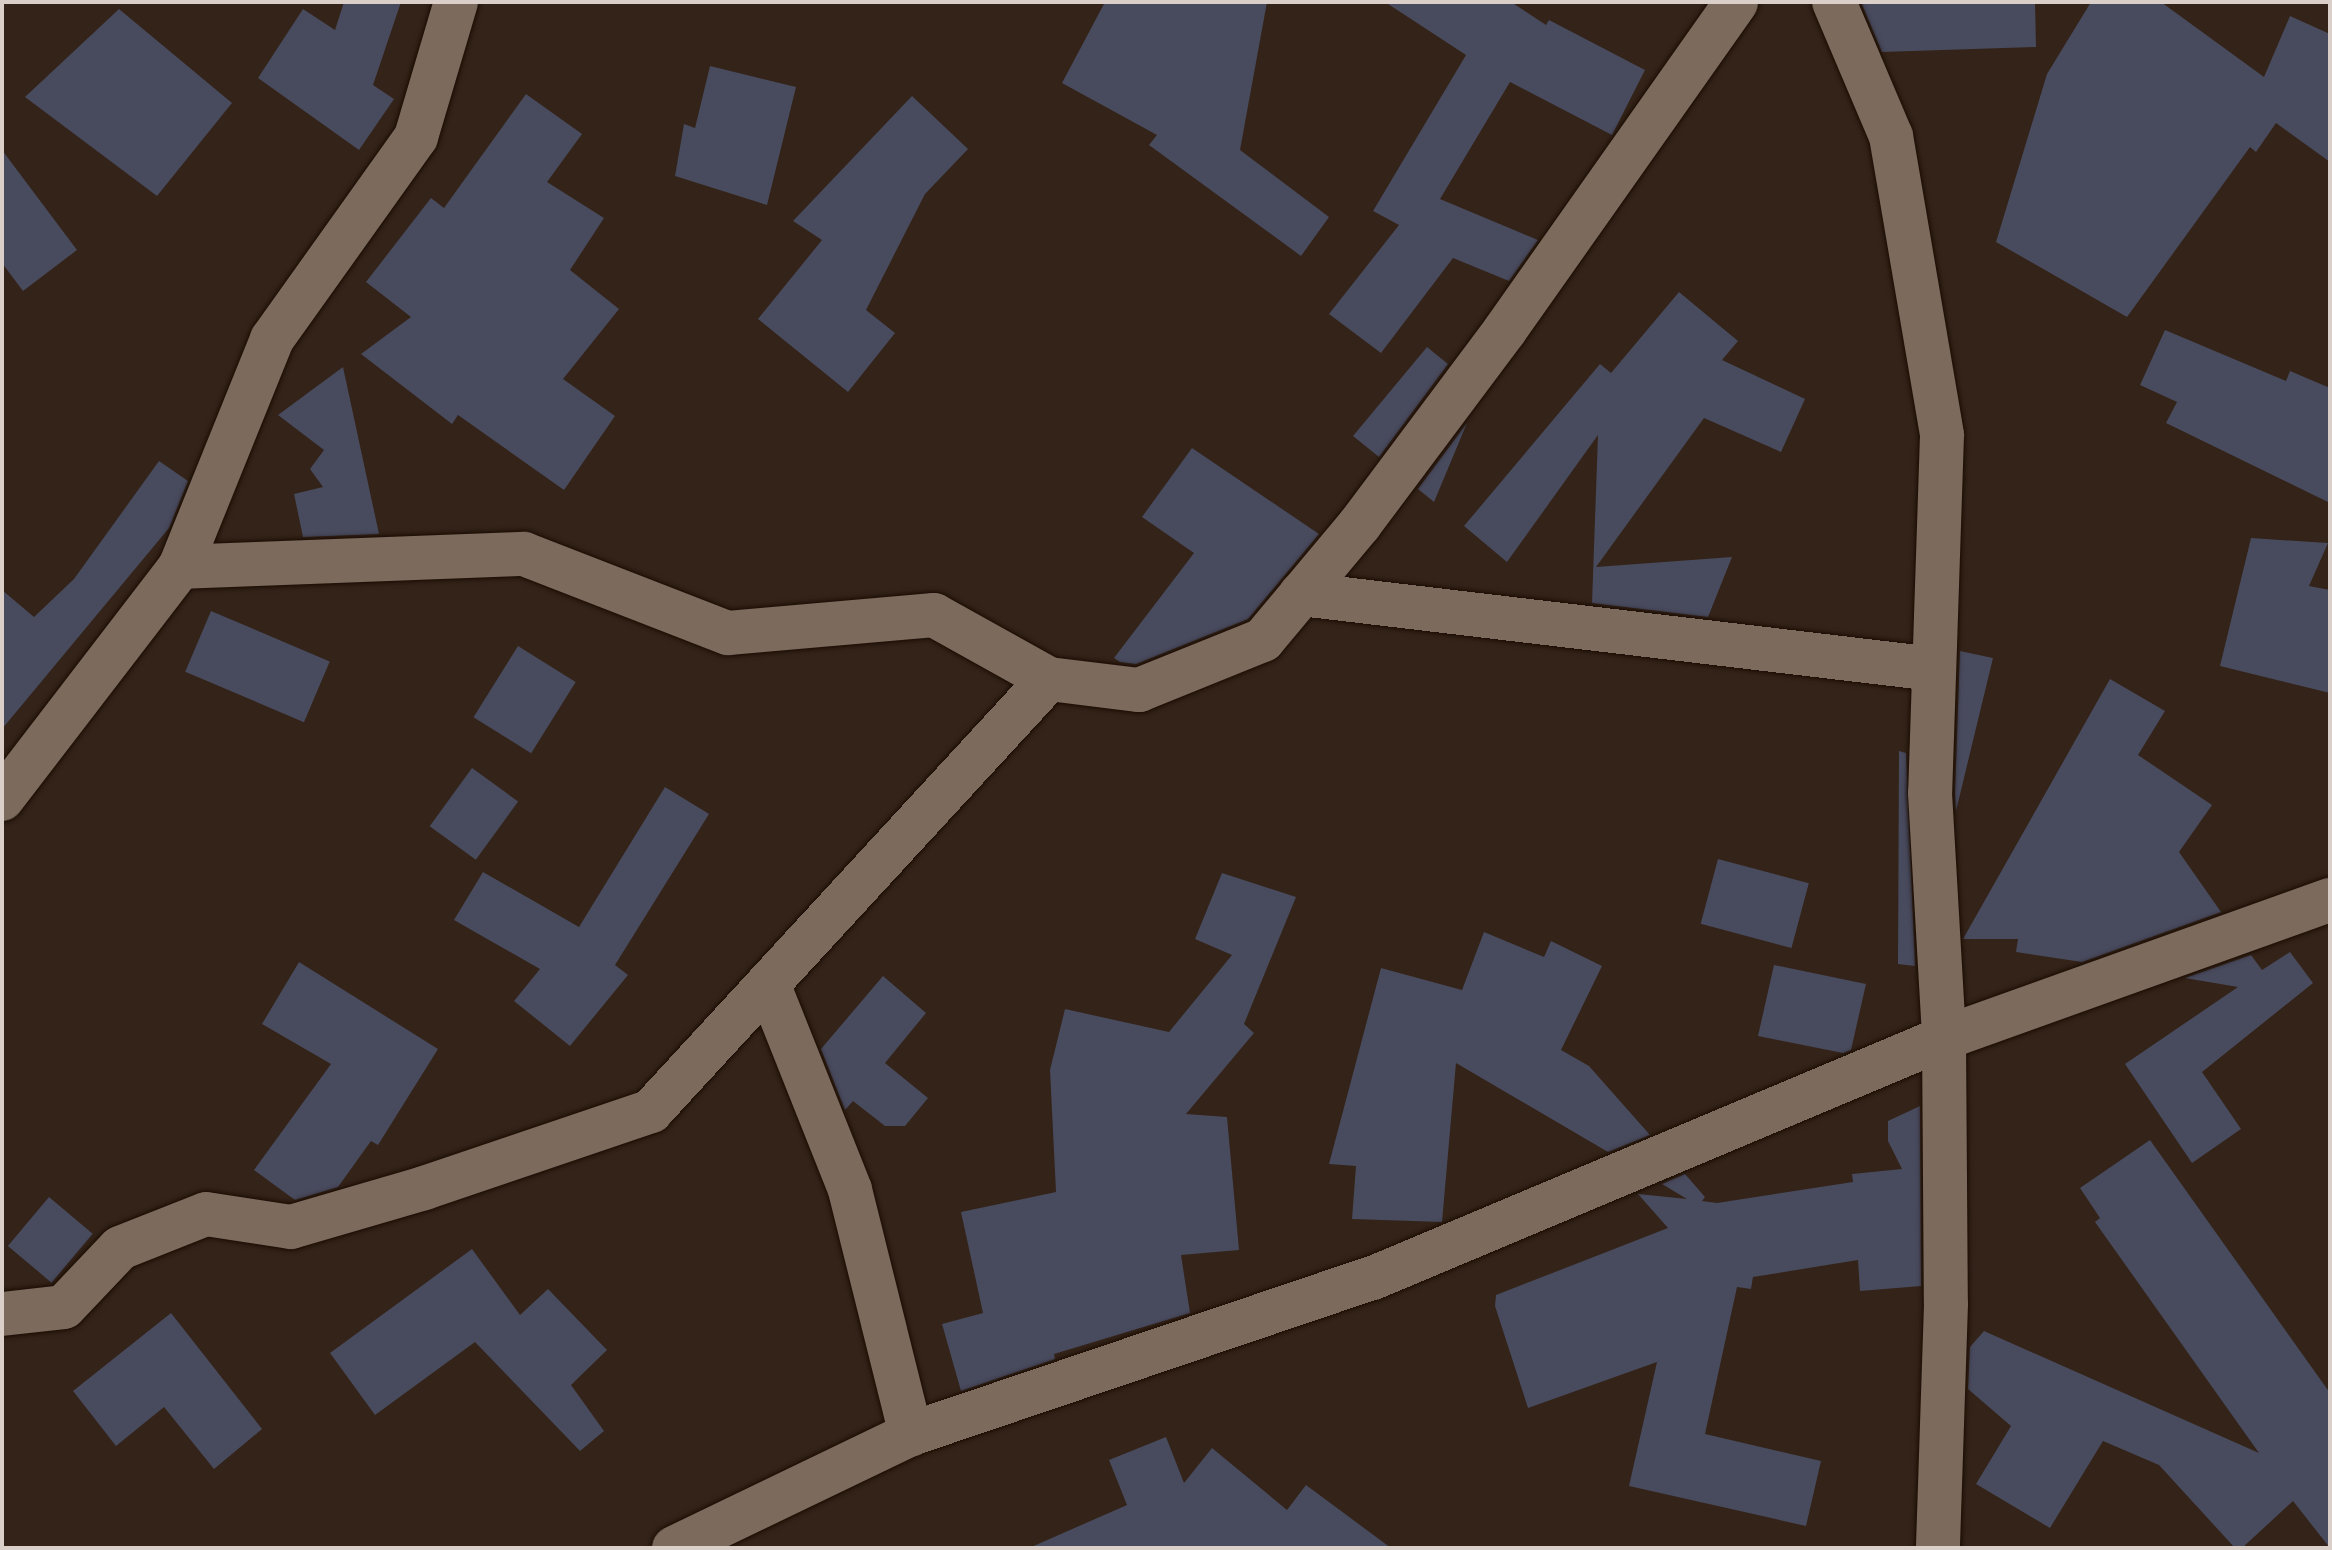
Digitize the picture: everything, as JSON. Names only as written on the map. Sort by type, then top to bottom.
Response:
[{"type":"street","points":[[2,799],[180,567],[272,339],[416,137],[456,2]]},
{"type":"street","points":[[180,567],[524,554],[728,633],[934,615],[1049,679],[1139,690],[1263,640],[1505,330],[1736,2]]},
{"type":"street","points":[[1834,2],[1891,136],[1942,435],[1930,793],[1944,1038],[1946,1304],[1938,1548]]},
{"type":"street","points":[[1301,594],[1934,669]]},
{"type":"street","points":[[2,1314],[64,1307],[120,1248],[206,1214],[291,1227],[651,1111],[1049,679]]},
{"type":"street","points":[[674,1548],[911,1434],[1373,1278],[1944,1038],[2330,900]]},
{"type":"street","points":[[769,986],[850,1190],[911,1434]]},
{"type":"building","points":[[344,2],[401,2],[373,85],[394,99],[359,150],[258,78],[303,9],[335,30]]},
{"type":"building","points":[[1105,2],[1267,2],[1240,150],[1329,217],[1301,256],[1149,145],[1157,135],[1062,83]]},
{"type":"building","points":[[1385,2],[1511,2],[1546,25],[1549,20],[1645,70],[1612,135],[1510,82],[1440,199],[1538,240],[1509,281],[1453,258],[1381,353],[1329,314],[1399,225],[1373,211],[1466,55]]},
{"type":"building","points":[[1861,2],[2035,2],[2036,47],[1882,52]]},
{"type":"building","points":[[2091,2],[2161,2],[2264,77],[2290,16],[2330,34],[2330,162],[2276,123],[2256,152],[2250,147],[2127,317],[1996,242],[2047,74]]},
{"type":"building","points":[[119,9],[232,103],[157,196],[25,97]]},
{"type":"building","points":[[710,66],[796,87],[767,205],[675,176],[684,124],[695,128]]},
{"type":"building","points":[[526,94],[582,134],[547,182],[604,218],[570,270],[619,309],[563,379],[615,416],[564,490],[458,415],[452,424],[361,354],[411,317],[366,282],[431,198],[444,208]]},
{"type":"building","points":[[912,96],[968,149],[925,194],[866,310],[895,333],[848,392],[758,319],[822,240],[793,221]]},
{"type":"building","points":[[2,150],[77,250],[23,291],[2,263]]},
{"type":"building","points":[[1679,292],[1738,341],[1722,360],[1805,399],[1781,452],[1704,418],[1596,567],[1732,557],[1708,617],[1592,603],[1598,435],[1507,562],[1464,526],[1600,364],[1611,373]]},
{"type":"building","points":[[2165,330],[2286,381],[2290,371],[2330,388],[2330,503],[2166,423],[2177,402],[2140,385]]},
{"type":"building","points":[[1427,347],[1448,364],[1379,457],[1353,436]]},
{"type":"building","points":[[343,367],[379,534],[303,537],[294,494],[323,487],[310,469],[324,450],[278,415]]},
{"type":"building","points":[[1467,423],[1434,502],[1418,489]]},
{"type":"building","points":[[1192,448],[1319,534],[1248,619],[1136,664],[1120,662],[1114,658],[1194,553],[1142,517]]},
{"type":"building","points":[[159,461],[188,481],[169,528],[2,729],[2,590],[34,617],[74,579]]},
{"type":"building","points":[[2251,538],[2328,543],[2309,586],[2330,590],[2330,693],[2220,666]]},
{"type":"building","points":[[211,611],[330,661],[304,722],[185,672]]},
{"type":"building","points":[[518,646],[576,682],[531,753],[473,717]]},
{"type":"building","points":[[1960,651],[1993,658],[1956,811],[1955,793]]},
{"type":"building","points":[[2110,679],[2165,711],[2138,755],[2212,805],[2179,852],[2221,912],[2082,962],[2016,952],[2018,939],[1963,939]]},
{"type":"building","points":[[1899,751],[1906,753],[1915,966],[1898,964]]},
{"type":"building","points":[[472,768],[518,802],[476,860],[430,826]]},
{"type":"building","points":[[665,787],[709,814],[615,965],[628,975],[570,1046],[514,1001],[540,969],[454,920],[483,872],[579,927]]},
{"type":"building","points":[[1718,859],[1809,883],[1791,948],[1701,924]]},
{"type":"building","points":[[1222,873],[1296,897],[1244,1024],[1254,1033],[1186,1114],[1227,1117],[1239,1250],[1181,1255],[1190,1313],[1054,1354],[1055,1359],[961,1391],[942,1324],[983,1313],[961,1212],[1056,1192],[1050,1070],[1065,1009],[1169,1032],[1232,955],[1195,939]]},
{"type":"building","points":[[1484,932],[1544,957],[1551,941],[1602,966],[1561,1050],[1589,1066],[1650,1135],[1608,1152],[1456,1063],[1442,1222],[1352,1219],[1356,1166],[1329,1164],[1381,968],[1462,990]]},
{"type":"building","points":[[2290,952],[2313,983],[2202,1072],[2241,1129],[2192,1163],[2125,1064],[2238,987],[2185,978],[2251,955],[2262,970]]},
{"type":"building","points":[[299,962],[438,1049],[378,1145],[371,1141],[338,1187],[295,1200],[254,1170],[331,1064],[262,1024]]},
{"type":"building","points":[[1774,965],[1866,984],[1851,1050],[1843,1053],[1758,1036]]},
{"type":"building","points":[[883,976],[926,1013],[885,1063],[928,1098],[905,1126],[885,1126],[853,1101],[845,1110],[821,1049]]},
{"type":"building","points":[[1920,1106],[1921,1286],[1860,1291],[1858,1260],[1753,1277],[1751,1289],[1737,1287],[1705,1434],[1821,1461],[1806,1526],[1629,1486],[1657,1362],[1528,1408],[1495,1306],[1496,1295],[1668,1228],[1638,1194],[1687,1199],[1662,1184],[1685,1174],[1705,1197],[1702,1201],[1717,1203],[1853,1182],[1852,1174],[1902,1169],[1888,1141],[1888,1121]]},
{"type":"building","points":[[2150,1140],[2330,1393],[2330,1548],[2293,1501],[2242,1548],[2235,1548],[2159,1465],[2103,1441],[2050,1528],[1976,1484],[2011,1426],[1968,1389],[1970,1347],[1984,1331],[2259,1453],[2095,1222],[2100,1218],[2080,1188]]},
{"type":"building","points":[[49,1197],[93,1234],[52,1283],[8,1246]]},
{"type":"building","points":[[472,1249],[520,1315],[548,1289],[607,1350],[571,1385],[604,1431],[580,1451],[475,1342],[375,1415],[330,1353]]},
{"type":"building","points":[[171,1313],[262,1429],[214,1469],[164,1407],[116,1446],[73,1391]]},
{"type":"building","points":[[1166,1437],[1184,1483],[1212,1448],[1287,1510],[1306,1485],[1391,1548],[1029,1548],[1127,1505],[1109,1460]]}]
